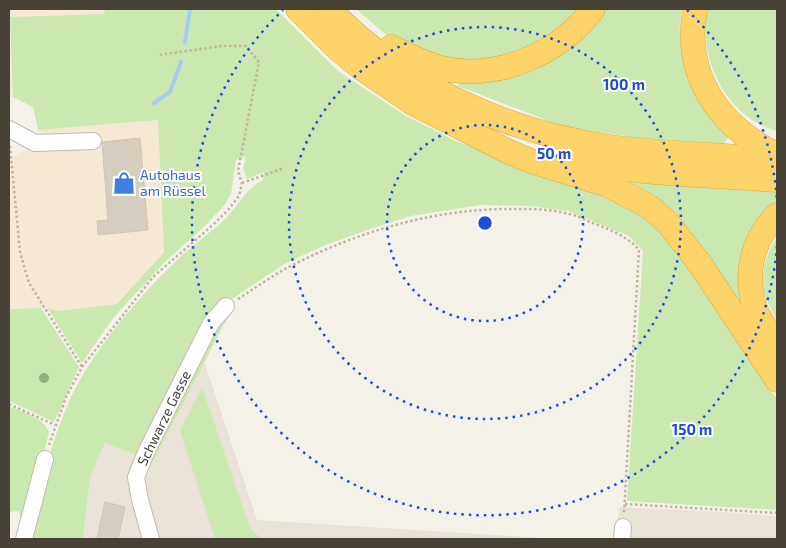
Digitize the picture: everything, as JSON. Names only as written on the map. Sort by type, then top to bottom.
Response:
[{"type":"highway","points":[[298,9],[337,48],[379,81],[411,102],[507,151],[531,161],[608,185],[650,207],[668,223],[700,264],[777,380]]},
{"type":"highway","points":[[333,13],[400,52],[424,62],[441,68],[482,70],[521,63],[548,50],[571,33],[593,9]]},
{"type":"highway","points":[[695,9],[693,27],[695,58],[699,73],[712,101],[721,114],[743,135],[777,155]]},
{"type":"highway","points":[[333,13],[372,47],[426,84],[458,101],[527,128],[568,139],[611,147],[777,159]]},
{"type":"highway","points":[[465,131],[538,154],[576,162],[662,172],[777,180]]},
{"type":"highway","points":[[777,215],[758,240],[751,262],[750,279],[755,309],[777,344]]},
{"type":"street","points":[[9,134],[35,143],[93,141]]},
{"type":"street","name":"Schwarze Gasse","points":[[151,539],[140,500],[136,477],[151,442],[211,323],[226,306]]},
{"type":"street","points":[[24,539],[45,459]]},
{"type":"path","points":[[45,459],[66,397],[82,367],[154,276],[215,224],[239,196],[242,183],[238,172],[259,62],[246,46],[222,46],[158,55]]},
{"type":"path","points":[[9,134],[20,252],[29,283],[82,367]]},
{"type":"path","points":[[242,183],[284,168]]},
{"type":"path","points":[[226,306],[282,271],[320,252],[377,230],[426,217],[480,210],[533,209],[569,214],[627,239],[639,250],[623,533]]},
{"type":"path","points":[[9,404],[55,425]]},
{"type":"path","points":[[625,504],[777,513]]},
{"type":"shaded area","points":[[9,9],[105,9],[105,14],[10,17],[13,97],[9,97]]},
{"type":"shaded area","points":[[158,120],[164,252],[117,304],[57,311],[41,308],[9,309],[9,156],[13,157],[24,151],[35,139],[38,130]]},
{"type":"shaded area","points":[[204,361],[257,520],[558,539],[83,539],[90,478],[105,441],[153,462]]},
{"type":"shaded area","points":[[620,507],[777,516],[777,539],[614,539]]},
{"type":"green space","points":[[105,9],[276,9],[338,71],[406,116],[456,141],[629,201],[678,245],[777,399],[777,510],[627,501],[643,251],[629,236],[568,211],[530,206],[480,205],[411,216],[323,246],[286,263],[229,301],[141,457],[105,442],[90,478],[83,539],[28,539],[55,437],[68,404],[88,366],[146,291],[177,260],[221,223],[245,194],[263,180],[264,172],[247,179],[243,168],[246,156],[236,160],[231,194],[225,204],[207,224],[165,262],[114,317],[82,363],[48,309],[57,311],[117,304],[164,252],[158,120],[38,130],[33,107],[13,97],[10,17],[104,14]]},
{"type":"green space","points":[[356,9],[585,9],[527,53],[460,64],[391,39]]},
{"type":"green space","points":[[599,9],[682,9],[680,33],[683,61],[698,99],[705,109],[731,133],[723,145],[638,138],[564,127],[458,86],[460,78],[494,76]]},
{"type":"green space","points":[[707,9],[777,9],[777,131],[759,124],[743,113],[730,100],[720,84],[707,48],[705,28]]},
{"type":"green space","points":[[620,180],[777,192],[777,208],[747,253],[777,355],[777,371]]},
{"type":"green space","points":[[777,237],[777,321],[766,299],[763,275],[764,266]]},
{"type":"green space","points":[[236,301],[153,462],[148,460],[219,318]]},
{"type":"green space","points":[[41,308],[79,367],[54,422],[9,401],[9,309]]},
{"type":"green space","points":[[202,387],[250,528],[262,539],[215,539],[180,431]]},
{"type":"green space","points":[[9,406],[38,419],[47,428],[49,433],[23,527],[19,511],[9,512]]},
{"type":"building","points":[[140,138],[148,230],[98,235],[97,221],[108,220],[102,142]]},
{"type":"building","points":[[105,502],[125,507],[118,539],[97,539]]},
{"type":"waterway","points":[[185,42],[190,9]]},
{"type":"waterway","points":[[154,103],[170,92],[181,62]]},
{"type":"place","name":"Autohaus am Rüssel","points":[[124,183]]}]
